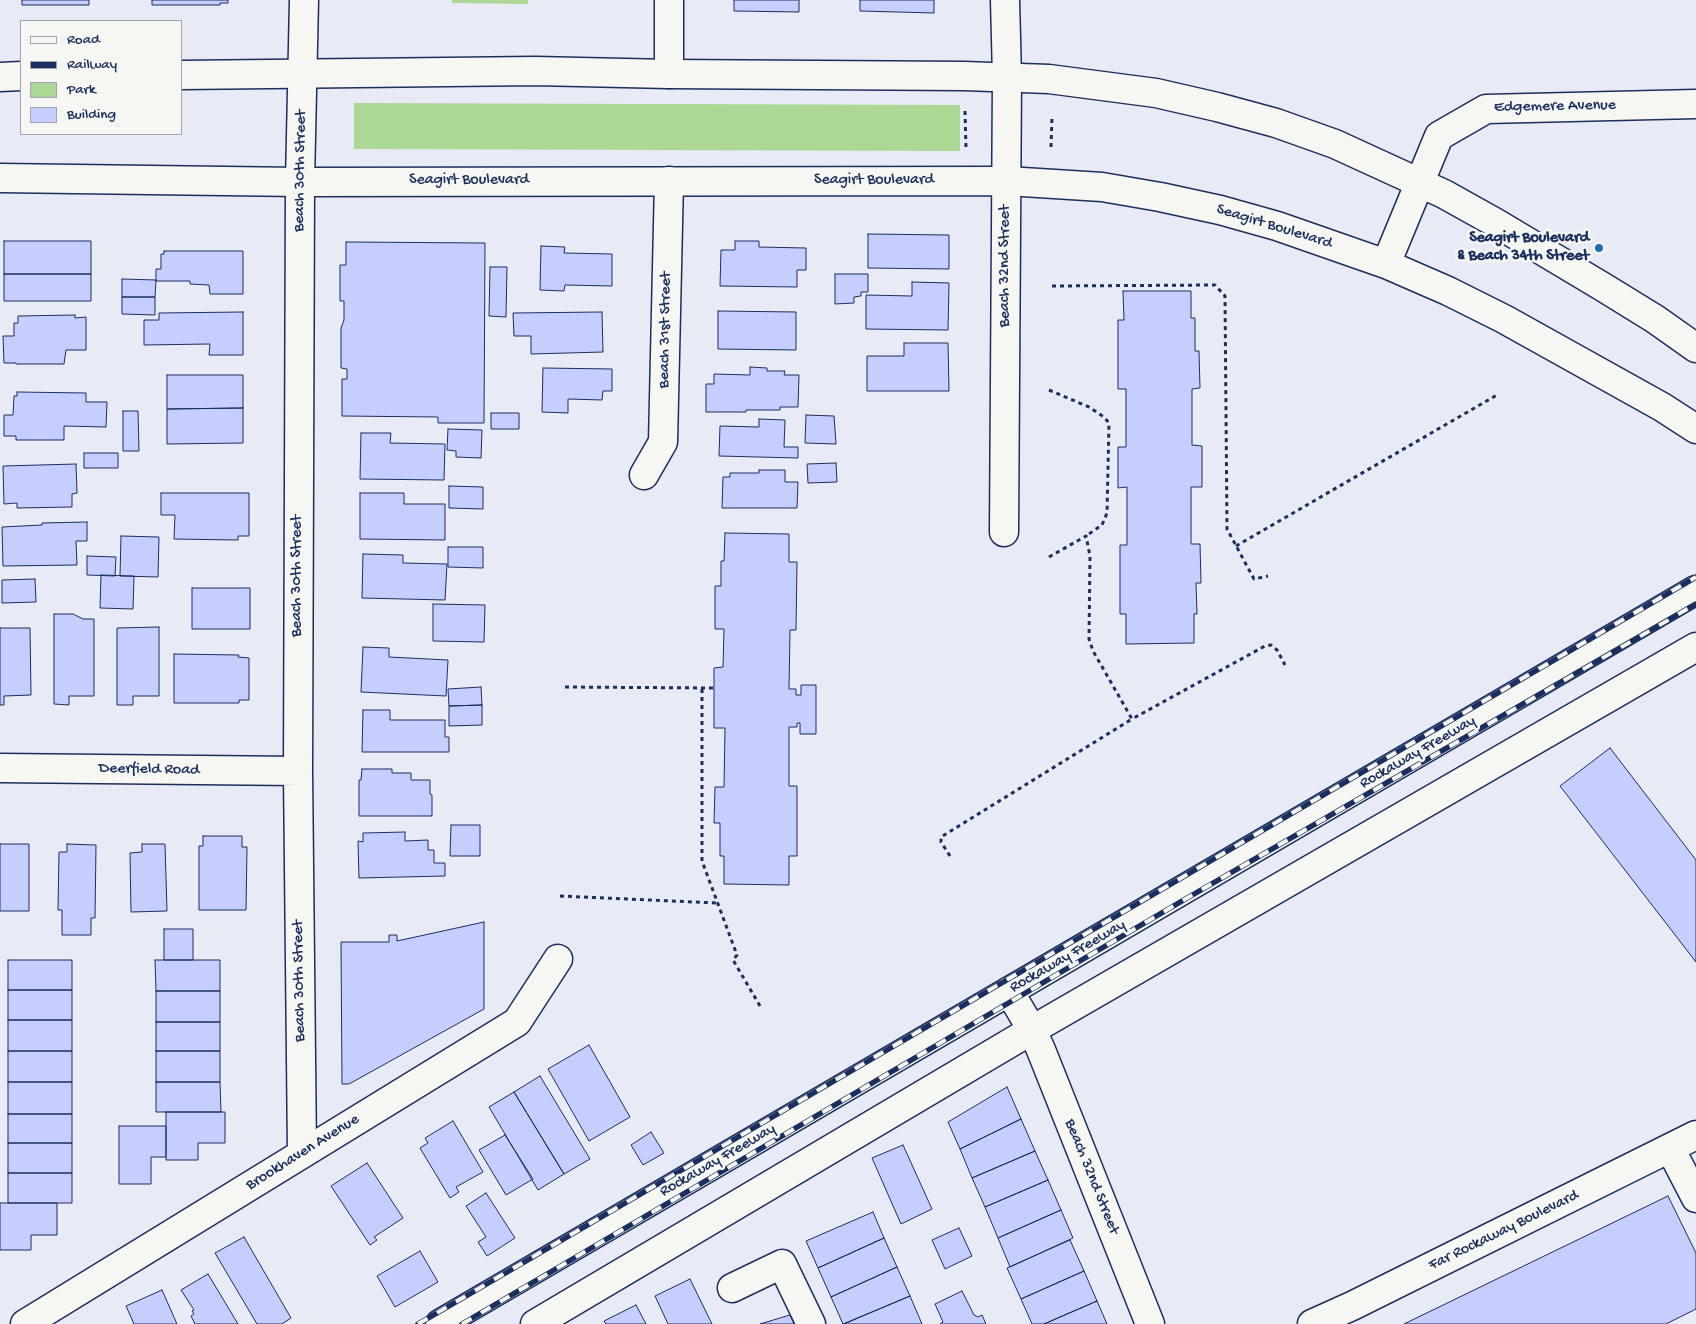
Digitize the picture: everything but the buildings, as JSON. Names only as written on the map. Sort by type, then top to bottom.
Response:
[{"type":"street","name":"Beach 30th Street","points":[[302,1153],[298,771],[300,182],[304,73],[304,0]]},
{"type":"street","points":[[669,0],[669,74]]},
{"type":"street","name":"Beach 32nd Street","points":[[1004,532],[1007,181],[1006,0]]},
{"type":"street","points":[[182,75],[535,71],[1007,77],[1096,84],[1156,93],[1276,123],[1335,144],[1450,197],[1655,319],[1696,348]]},
{"type":"street","points":[[0,77],[20,76]]},
{"type":"street","name":"Edgemere Avenue","points":[[1386,264],[1439,136],[1486,109],[1696,104]]},
{"type":"street","name":"Seagirt Boulevard","points":[[0,178],[300,182],[1007,181],[1102,187],[1160,197],[1277,226],[1386,264],[1448,291],[1504,319],[1696,428]]},
{"type":"street","name":"Beach 31st Street","points":[[644,475],[663,442],[670,181]]},
{"type":"street","name":"Rockaway Freeway","points":[[440,1324],[1696,590]]},
{"type":"street","points":[[535,1324],[1032,1030],[1696,647]]},
{"type":"street","name":"Deerfield Road","points":[[0,768],[298,771]]},
{"type":"street","name":"Brookhaven Avenue","points":[[25,1324],[517,1022],[558,959]]},
{"type":"street","name":"Beach 32nd Street","points":[[1009,991],[1032,1030],[1150,1324]]},
{"type":"street","name":"Far Rockaway Boulevard","points":[[1312,1324],[1696,1136]]},
{"type":"street","points":[[1670,1148],[1696,1198]]},
{"type":"street","points":[[732,1288],[782,1264],[811,1324]]},
{"type":"path","points":[[965,111],[966,149]]},
{"type":"path","points":[[1051,147],[1052,117]]},
{"type":"path","points":[[1052,286],[1215,285],[1226,296],[1227,529],[1254,579],[1268,576]]},
{"type":"path","points":[[1049,390],[1088,407],[1104,417],[1109,423],[1108,513],[1102,525],[1049,557]]},
{"type":"path","points":[[1236,546],[1497,395]]},
{"type":"path","points":[[1086,536],[1090,556],[1089,639],[1093,651],[1132,719]]},
{"type":"path","points":[[950,856],[941,842],[942,838],[1132,719],[1265,646],[1271,645],[1277,650],[1285,665]]},
{"type":"path","points":[[565,687],[714,688]]},
{"type":"path","points":[[702,688],[702,860],[737,955],[733,960],[760,1006]]},
{"type":"path","points":[[560,896],[717,903]]},
{"type":"green space","points":[[452,0],[528,0],[528,4],[452,3]]},
{"type":"green space","points":[[354,103],[960,105],[960,151],[354,149]]},
{"type":"railway","points":[[418,1324],[1696,577]]},
{"type":"railway","points":[[462,1324],[1182,901],[1696,604]]},
{"type":"place","name":"Seagirt Boulevard & Beach 34th Street","points":[[1599,248]]}]
